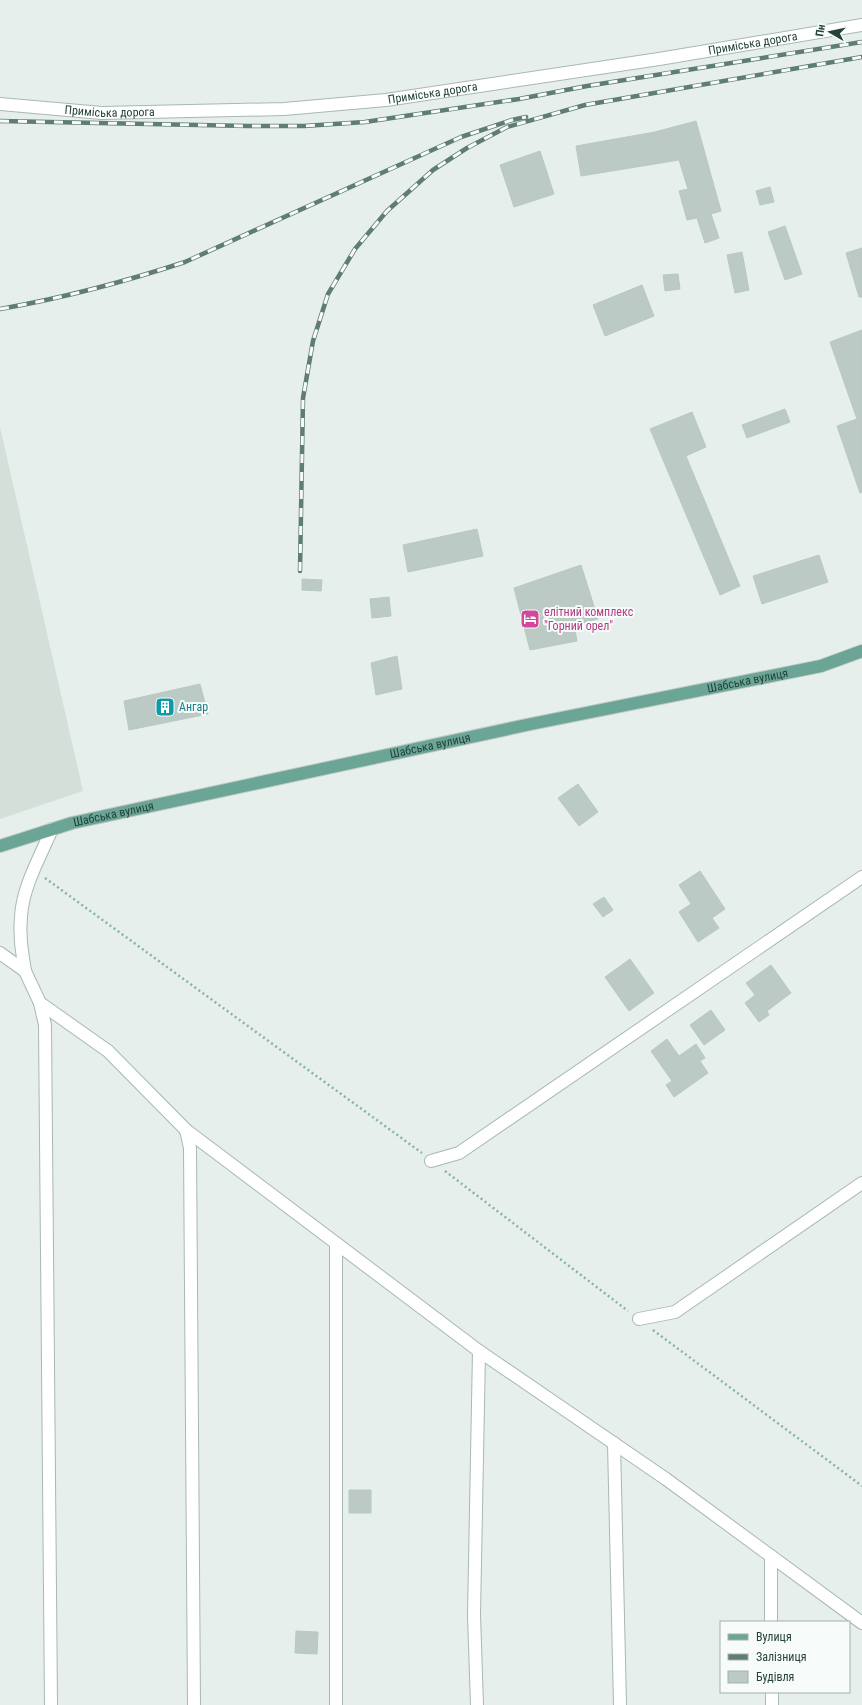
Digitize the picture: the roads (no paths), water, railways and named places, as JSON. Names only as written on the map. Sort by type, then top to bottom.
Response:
[{"type":"main road","name":"Шабська вулиця","points":[[0,846],[72,823],[516,727],[821,666],[862,651]]},
{"type":"street","name":"Приміська дорога","points":[[0,104],[102,113],[284,109],[386,100],[674,57],[862,25]]},
{"type":"street","points":[[51,1705],[45,1026],[40,1003],[25,971],[20,940],[21,915],[27,890],[52,829]]},
{"type":"street","points":[[431,1161],[459,1153],[862,877]]},
{"type":"street","points":[[0,953],[25,971]]},
{"type":"street","points":[[40,1003],[108,1051],[186,1130],[336,1244],[479,1351],[666,1479],[862,1623]]},
{"type":"street","points":[[186,1130],[190,1148],[194,1705]]},
{"type":"street","points":[[639,1319],[675,1312],[862,1183]]},
{"type":"street","points":[[336,1244],[336,1705]]},
{"type":"street","points":[[477,1705],[474,1615],[479,1351]]},
{"type":"street","points":[[614,1443],[620,1705]]},
{"type":"street","points":[[771,1556],[771,1621]]},
{"type":"street","points":[[772,1693],[772,1705]]},
{"type":"railway","points":[[0,121],[248,126],[304,126],[365,122],[519,99],[587,86],[862,42]]},
{"type":"railway","points":[[300,571],[303,398],[313,341],[328,294],[355,249],[387,211],[433,170],[467,148],[507,127],[585,105],[862,57]]},
{"type":"railway","points":[[0,309],[93,289],[185,262],[461,137],[512,120],[526,117]]},
{"type":"place","name":"елітний комплекс \"Горний орел\"","points":[[530,619]]},
{"type":"place","name":"Ангар","points":[[165,707]]}]
